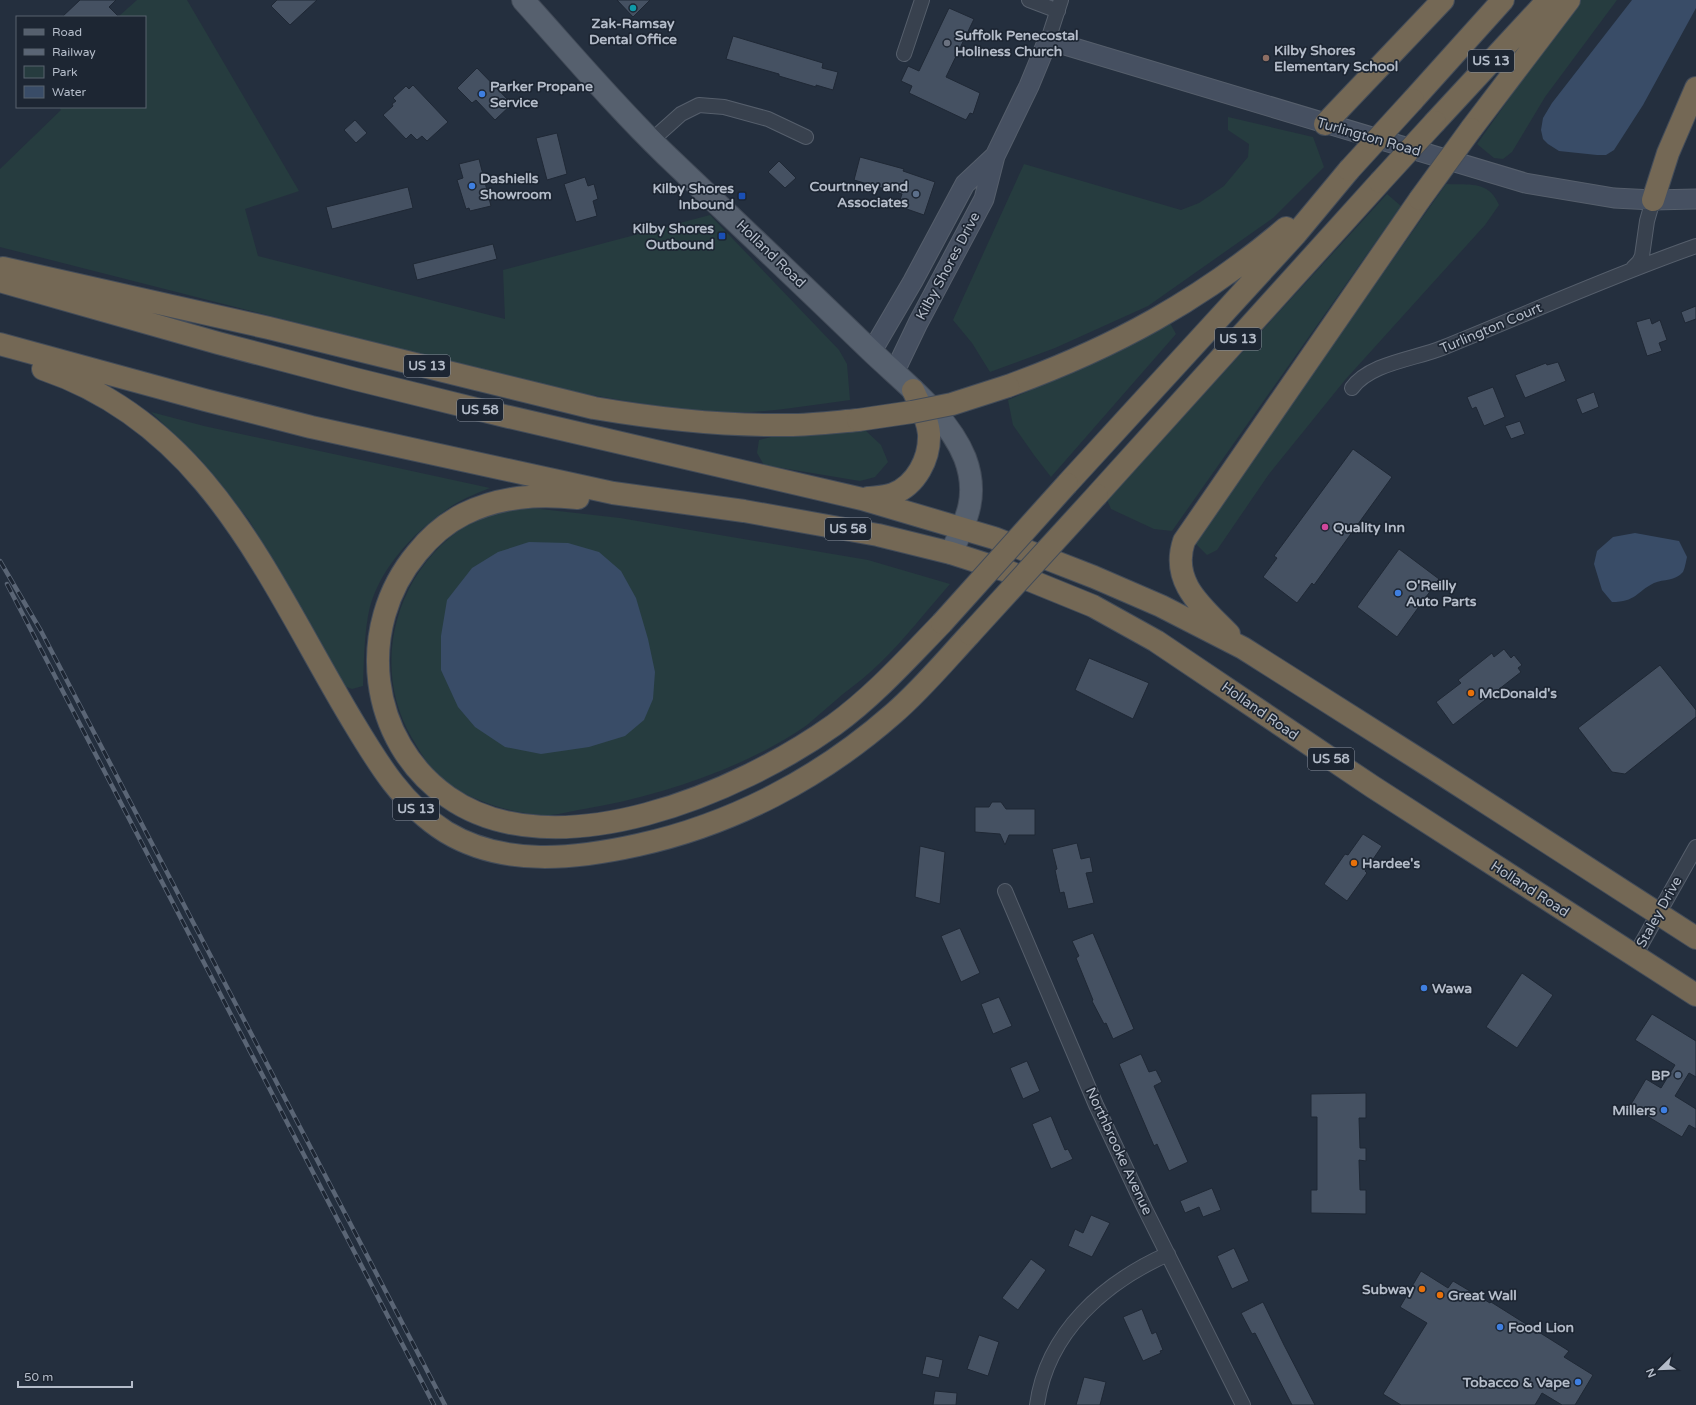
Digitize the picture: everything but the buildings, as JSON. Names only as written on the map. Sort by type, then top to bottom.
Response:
[{"type":"highway","points":[[1325,124],[1443,0]]},
{"type":"highway","name":"US 13","points":[[0,268],[57,279],[269,328],[594,408],[642,416],[709,424],[789,425],[858,420],[912,412],[952,404],[1008,386],[1052,370],[1112,343],[1180,305],[1252,256],[1288,226],[1349,170],[1503,0]]},
{"type":"highway","name":"US 13","points":[[0,354],[65,377],[93,390],[138,419],[179,452],[210,487],[255,551],[335,690],[393,785],[410,804],[448,833],[471,844],[501,854],[527,858],[568,856],[618,850],[690,831],[758,804],[794,786],[828,766],[894,713],[970,634],[1380,182],[1548,0]]},
{"type":"highway","points":[[1243,648],[1202,606],[1186,585],[1179,562],[1184,541],[1420,199],[1569,0]]},
{"type":"highway","points":[[1653,200],[1668,153],[1696,88]]},
{"type":"highway","points":[[613,493],[583,498],[550,495],[506,499],[462,515],[442,528],[423,545],[395,585],[386,608],[379,640],[378,678],[380,693],[393,730],[414,764],[446,796],[467,809],[508,824],[531,827],[567,827],[607,822],[637,816],[675,805],[724,787],[765,768],[834,724],[879,687],[942,623],[1295,235],[1349,170]]},
{"type":"highway","name":"US 58","points":[[0,281],[218,343],[470,408],[862,499],[994,538],[1094,577],[1160,606],[1243,648],[1434,768],[1657,915],[1696,938]]},
{"type":"highway","name":"US 58","points":[[0,344],[311,427],[613,493],[744,511],[812,523],[878,535],[951,553]]},
{"type":"highway","points":[[862,499],[884,497],[901,490],[911,482],[922,466],[928,445],[929,433],[926,421],[913,390]]},
{"type":"highway","name":"Holland Road","points":[[951,553],[1061,592],[1115,616],[1203,671],[1293,734],[1634,957],[1696,995]]},
{"type":"main road","name":"Holland Road","points":[[523,0],[652,140],[913,390],[952,432],[965,459],[972,485],[972,498],[963,528],[951,553]]},
{"type":"street","points":[[904,54],[922,0]]},
{"type":"street","points":[[1029,0],[1060,5]]},
{"type":"street","name":"Kilby Shores Drive","points":[[894,373],[918,323],[984,199],[995,156],[1029,86],[1048,40],[1060,5]]},
{"type":"street","name":"Turlington Road","points":[[1048,40],[1325,124],[1525,182],[1606,197],[1653,200],[1696,199]]},
{"type":"street","points":[[652,140],[681,114],[699,106],[724,107],[768,119],[806,137]]},
{"type":"street","name":"Kilby Shores Drive","points":[[872,351],[913,281],[965,184],[995,156]]},
{"type":"street","points":[[1633,268],[1640,262],[1642,256],[1647,221],[1653,200]]},
{"type":"street","name":"Turlington Court","points":[[1352,388],[1358,379],[1380,368],[1440,349],[1633,268],[1696,246]]},
{"type":"street","name":"Staley Drive","points":[[1634,957],[1696,847]]},
{"type":"street","name":"Northbrooke Avenue","points":[[1005,891],[1096,1105],[1243,1405]]},
{"type":"street","points":[[1037,1405],[1051,1359],[1064,1335],[1078,1317],[1098,1297],[1121,1279],[1168,1254]]},
{"type":"green space","points":[[137,0],[187,0],[299,191],[245,209],[258,256],[505,319],[503,270],[710,215],[839,350],[847,364],[850,400],[787,409],[755,412],[724,412],[658,406],[593,395],[550,387],[0,247],[0,169],[61,110],[60,108],[146,108],[146,16],[119,16]]},
{"type":"green space","points":[[1579,0],[1617,0],[1545,97],[1512,152],[1503,159],[1494,158],[1477,144]]},
{"type":"green space","points":[[1228,117],[1313,137],[1324,167],[1273,218],[1148,306],[1055,348],[990,372],[972,343],[953,320],[1024,164],[1181,210],[1199,203],[1224,186],[1248,157],[1249,144],[1228,130]]},
{"type":"green space","points":[[1446,184],[1470,184],[1484,188],[1490,191],[1499,205],[1485,225],[1345,380],[1269,474],[1217,550],[1207,555],[1194,542]]},
{"type":"green space","points":[[1387,194],[1401,206],[1172,531],[1154,529],[1111,509],[1107,500]]},
{"type":"green space","points":[[1170,323],[1176,334],[1051,477],[1013,425],[1008,400],[1098,361]]},
{"type":"green space","points":[[151,412],[204,426],[490,488],[456,503],[433,520],[408,543],[387,570],[372,600],[368,616],[363,686],[352,689],[344,686],[249,520],[199,458]]},
{"type":"green space","points":[[865,430],[881,445],[888,462],[875,477],[860,481],[764,465],[757,453],[759,440],[771,437]]},
{"type":"green space","points":[[532,508],[620,518],[868,560],[950,584],[889,654],[858,683],[807,725],[757,755],[700,779],[612,804],[552,815],[518,812],[483,802],[461,792],[439,777],[429,765],[412,738],[399,708],[392,678],[392,646],[398,616],[410,587],[427,561],[449,538],[483,517],[503,511]]},
{"type":"water","points":[[1632,0],[1696,0],[1696,8],[1643,105],[1614,150],[1606,155],[1559,151],[1543,139],[1541,130],[1543,118],[1552,103]]},
{"type":"water","points":[[1635,533],[1679,541],[1687,557],[1683,572],[1676,577],[1648,586],[1631,598],[1620,602],[1612,602],[1602,590],[1594,564],[1597,551],[1613,537]]},
{"type":"water","points":[[529,542],[568,543],[599,552],[621,571],[636,598],[648,639],[655,672],[653,699],[644,720],[625,736],[589,747],[541,754],[505,747],[475,727],[458,707],[441,670],[441,636],[447,600],[472,568],[498,552]]},
{"type":"railway","points":[[0,561],[41,631],[445,1405]]},
{"type":"railway","points":[[7,584],[434,1405]]},
{"type":"place","name":"Zak-Ramsay Dental Office","points":[[633,8]]},
{"type":"place","name":"Suffolk Penecostal Holiness Church","points":[[947,43]]},
{"type":"place","name":"Kilby Shores Elementary School","points":[[1266,58]]},
{"type":"place","name":"Parker Propane Service","points":[[482,94]]},
{"type":"place","name":"Dashiells Showroom","points":[[472,186]]},
{"type":"place","name":"Courtnney and Associates","points":[[916,194]]},
{"type":"place","name":"Kilby Shores Inbound","points":[[742,196]]},
{"type":"place","name":"Kilby Shores Outbound","points":[[722,236]]},
{"type":"place","name":"Quality Inn","points":[[1325,527]]},
{"type":"place","name":"O'Reilly Auto Parts","points":[[1398,593]]},
{"type":"place","name":"McDonald's","points":[[1471,693]]},
{"type":"place","name":"Hardee's","points":[[1354,863]]},
{"type":"place","name":"Wawa","points":[[1424,988]]},
{"type":"place","name":"BP","points":[[1678,1075]]},
{"type":"place","name":"Millers","points":[[1664,1110]]},
{"type":"place","name":"Subway","points":[[1422,1289]]},
{"type":"place","name":"Great Wall","points":[[1440,1295]]},
{"type":"place","name":"Food Lion","points":[[1500,1327]]},
{"type":"place","name":"Tobacco & Vape","points":[[1578,1382]]}]
